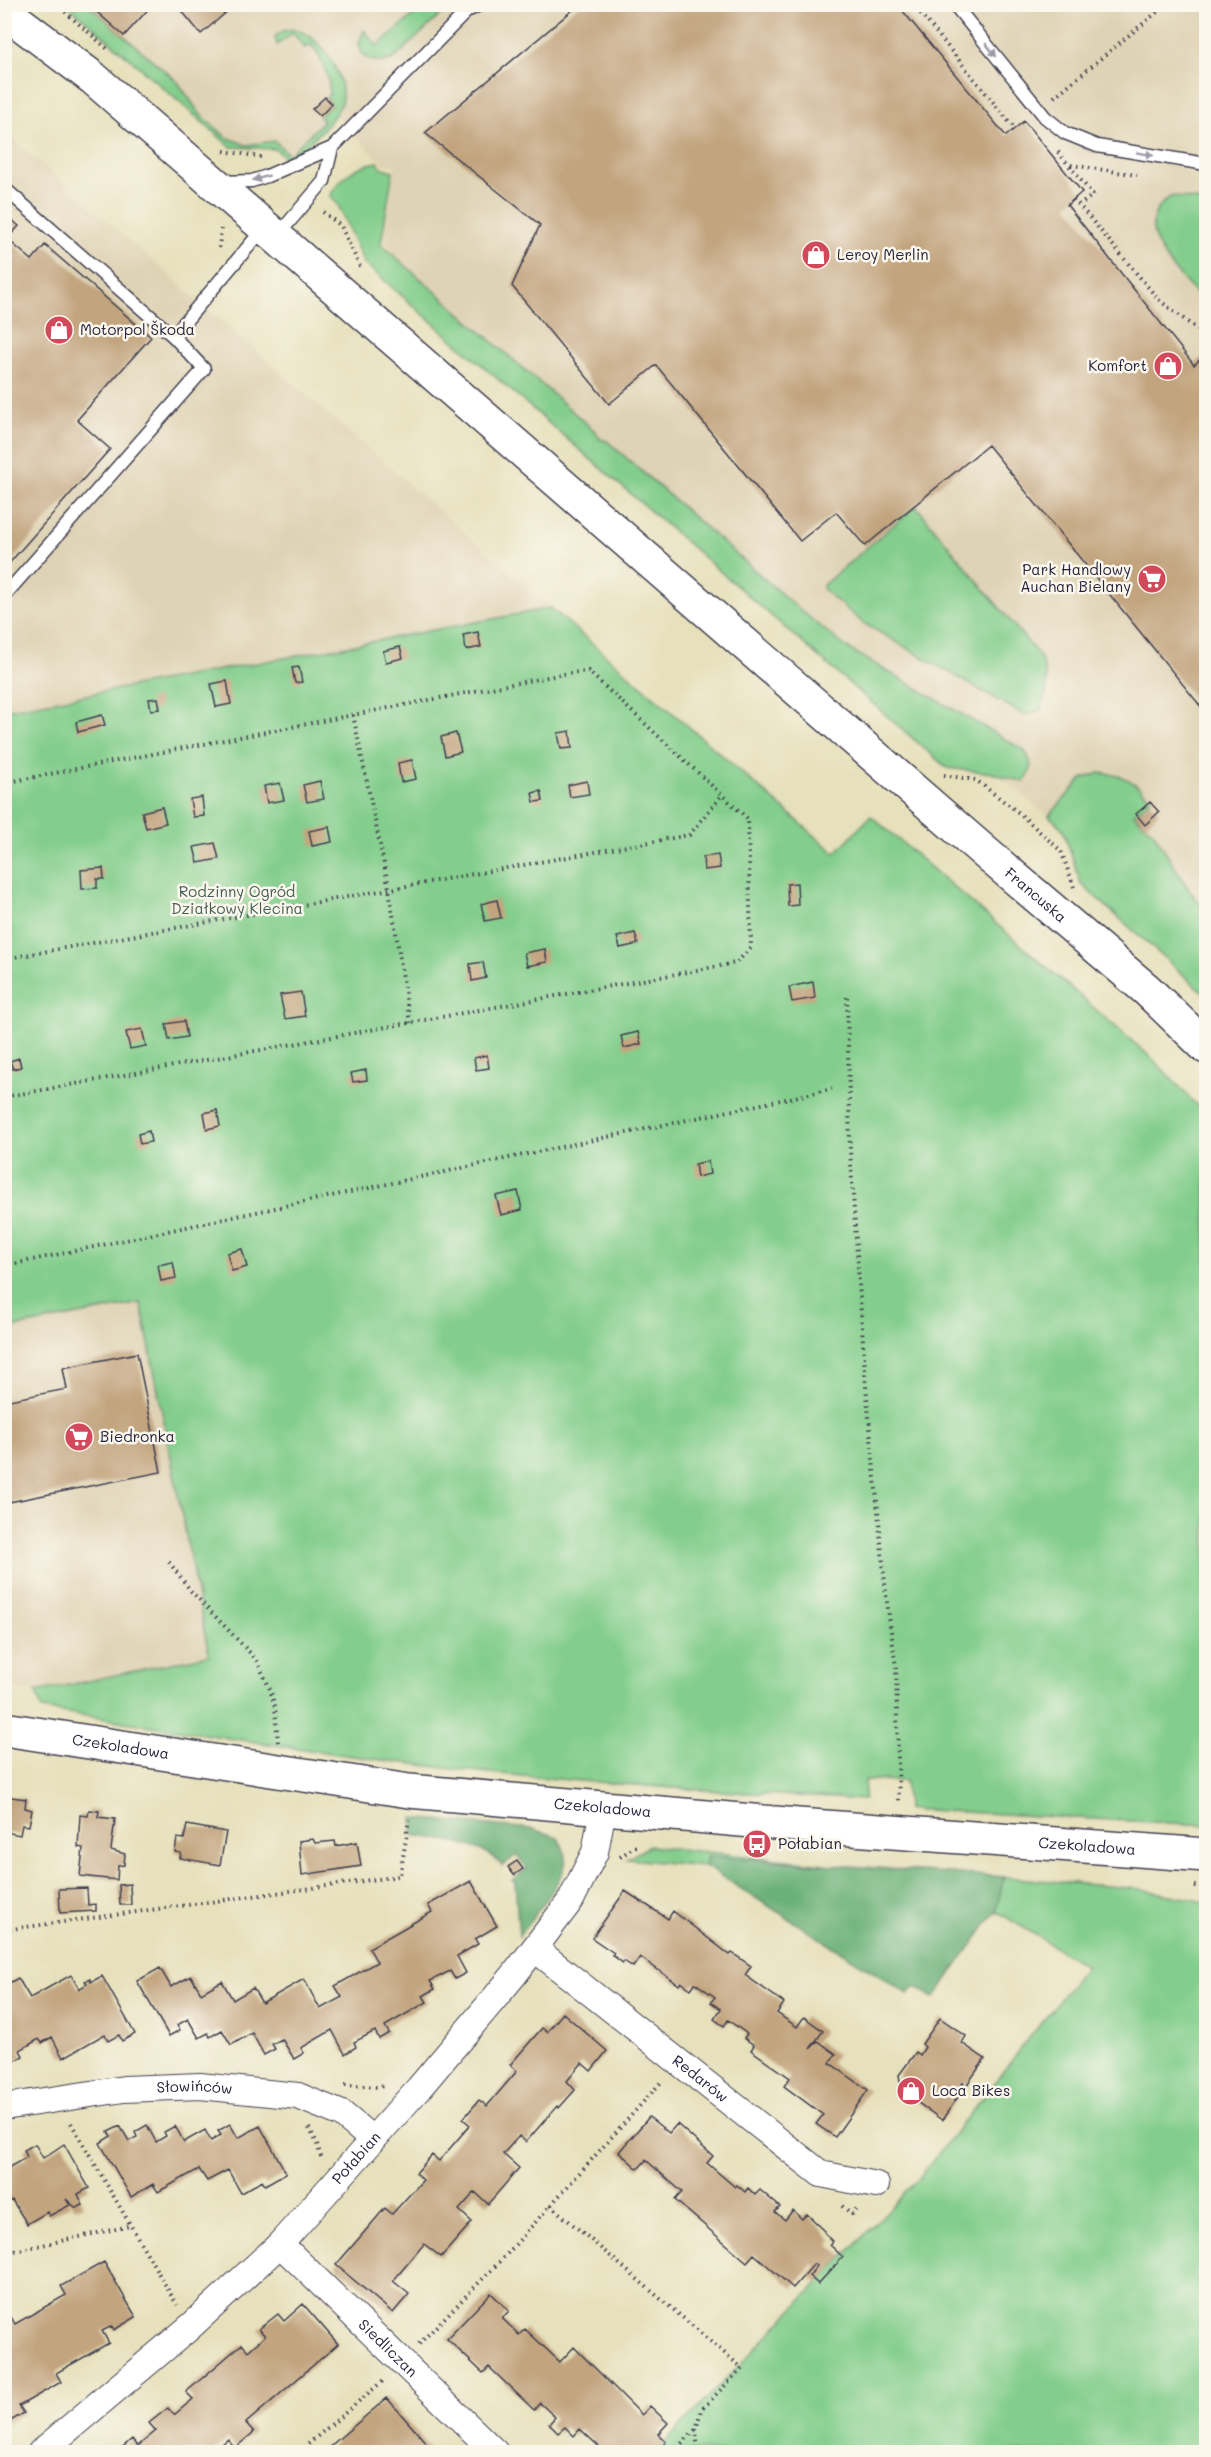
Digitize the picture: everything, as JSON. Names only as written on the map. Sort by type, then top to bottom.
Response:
[{"type":"main road","name":"Francuska","points":[[4,10],[93,78],[269,233],[1147,990],[1206,1047]]},
{"type":"main road","name":"Czekoladowa","points":[[4,1729],[409,1791],[603,1809],[1206,1855]]},
{"type":"street","name":"Połabian","points":[[41,2452],[190,2327],[280,2244],[374,2140],[535,1949],[571,1899],[584,1876],[598,1841],[603,1809]]},
{"type":"street","name":"Redarów","points":[[535,1949],[821,2174],[876,2185]]},
{"type":"street","name":"Słowińców","points":[[4,2107],[124,2090],[200,2086],[298,2096],[342,2114],[374,2140]]},
{"type":"street","name":"Siedliczan","points":[[280,2244],[495,2452]]},
{"type":"lane","points":[[212,183],[252,181],[279,172],[332,148],[468,8],[480,4]]},
{"type":"lane","points":[[954,4],[1045,117],[1065,133],[1097,146],[1206,164]]},
{"type":"lane","points":[[173,336],[269,233],[324,181],[332,148]]},
{"type":"lane","points":[[4,188],[173,336],[204,369],[4,596]]},
{"type":"path","points":[[56,4],[118,57]]},
{"type":"path","points":[[913,4],[1015,129]]},
{"type":"path","points":[[1039,109],[1167,4]]},
{"type":"path","points":[[1010,122],[1017,117]]},
{"type":"path","points":[[218,145],[225,151],[259,156],[265,160]]},
{"type":"path","points":[[1056,149],[1094,195],[1079,205]]},
{"type":"path","points":[[1074,199],[1159,300],[1206,336]]},
{"type":"path","points":[[324,212],[340,226],[359,268],[367,275]]},
{"type":"path","points":[[217,253],[221,243],[220,224]]},
{"type":"path","points":[[4,783],[588,671],[748,819],[751,948],[736,963],[4,1097]]},
{"type":"path","points":[[353,715],[389,888],[410,1023]]},
{"type":"path","points":[[937,768],[946,776],[976,780],[1027,819],[1061,851],[1074,886],[1081,893]]},
{"type":"path","points":[[4,959],[689,835],[722,795]]},
{"type":"path","points":[[847,997],[850,1150],[866,1386],[886,1594],[896,1667],[899,1793],[897,1832]]},
{"type":"path","points":[[4,1266],[832,1089]]},
{"type":"path","points":[[169,1562],[191,1591],[256,1659],[275,1707],[279,1750]]},
{"type":"path","points":[[4,1930],[400,1876],[408,1829]]},
{"type":"path","points":[[617,1856],[621,1858],[636,1846]]},
{"type":"path","points":[[418,2345],[550,2205],[664,2079]]},
{"type":"path","points":[[343,2085],[377,2087],[392,2084]]},
{"type":"path","points":[[70,2122],[180,2311]]},
{"type":"path","points":[[303,2122],[316,2142],[322,2163]]},
{"type":"path","points":[[550,2205],[742,2368],[701,2410],[696,2430],[698,2452]]},
{"type":"path","points":[[4,2256],[14,2251],[130,2226]]},
{"type":"path","points":[[299,2452],[389,2375]]},
{"type":"path","points":[[674,2452],[696,2430]]},
{"type":"shaded area","points":[[68,5],[1206,5],[1206,989],[1081,885],[1062,828],[383,261],[395,165],[383,164],[333,112],[286,157],[275,149],[232,147]]},
{"type":"shaded area","points":[[5,132],[551,608],[5,710]]},
{"type":"shaded area","points":[[140,1303],[210,1656],[36,1692],[5,1688],[4,1329]]},
{"type":"green space","points":[[68,5],[88,5],[177,81],[200,114],[226,137],[246,145],[275,141],[289,155],[323,121],[319,117],[332,104],[326,98],[330,94],[324,67],[311,44],[305,48],[293,33],[277,45],[275,37],[286,30],[298,31],[322,47],[338,75],[342,90],[341,103],[333,118],[319,133],[286,158],[275,149],[231,147]]},
{"type":"green space","points":[[426,5],[451,5],[395,58],[378,62],[362,55],[359,43],[364,30],[377,46]]},
{"type":"green space","points":[[378,162],[381,167],[393,171],[381,244],[596,432],[600,439],[607,441],[794,605],[847,648],[1024,750],[1031,766],[1024,782],[992,773],[947,768],[364,263],[337,203],[330,196],[350,173]]},
{"type":"green space","points":[[1172,196],[1206,202],[1206,305],[1172,266],[1155,237],[1153,222],[1158,208]]},
{"type":"green space","points":[[916,506],[1040,657],[1047,683],[1040,710],[1022,714],[863,623],[824,590],[823,585]]},
{"type":"green space","name":"Rodzinny Ogród Działkowy Klecina","points":[[551,608],[835,853],[871,816],[1153,1059],[1206,1115],[1206,1825],[907,1809],[905,1781],[865,1780],[864,1800],[490,1773],[322,1752],[42,1709],[36,1692],[209,1655],[141,1303],[5,1329],[5,710]]},
{"type":"green space","points":[[1099,773],[1115,775],[1128,780],[1140,787],[1151,799],[1134,814],[1154,833],[1190,891],[1206,911],[1206,995],[1081,884],[1063,829],[1049,816],[1082,779]]},
{"type":"green space","points":[[413,1818],[532,1829],[558,1837],[566,1856],[564,1867],[547,1899],[519,1936],[515,1883],[512,1880],[527,1869],[517,1855],[502,1866],[495,1858],[474,1847],[413,1835]]},
{"type":"green space","points":[[649,1846],[826,1864],[707,1856],[705,1866],[627,1859]]},
{"type":"green space","points":[[707,1856],[1004,1877],[996,1911],[934,1998],[915,1986],[908,1994],[705,1866]]},
{"type":"green space","points":[[1004,1877],[1140,1889],[1206,1902],[1206,2452],[656,2452],[920,2177],[1086,1966],[996,1911]]},
{"type":"building","points":[[88,4],[153,4],[124,36]]},
{"type":"building","points":[[176,4],[236,4],[201,34]]},
{"type":"building","name":"Leroy Merlin","points":[[580,4],[897,4],[1006,136],[1024,121],[1082,192],[1067,205],[1194,365],[1206,354],[1206,713],[988,445],[865,546],[836,512],[800,541],[656,365],[609,404],[512,286],[540,225],[425,133]]},
{"type":"building","points":[[325,97],[332,104],[320,116],[312,109]]},
{"type":"building","points":[[4,213],[19,226],[7,239],[32,260],[45,245],[151,337],[77,420],[110,449],[4,569]]},
{"type":"building","points":[[478,632],[481,647],[466,650],[463,635]]},
{"type":"building","points":[[400,647],[403,658],[386,662],[383,651]]},
{"type":"building","points":[[299,667],[302,682],[295,683],[292,668]]},
{"type":"building","points":[[227,681],[231,704],[216,707],[211,684]]},
{"type":"building","points":[[158,698],[160,709],[151,710],[149,699]]},
{"type":"building","points":[[102,715],[105,725],[78,732],[76,722]]},
{"type":"building","points":[[570,731],[572,748],[561,749],[558,733]]},
{"type":"building","points":[[456,733],[461,752],[445,756],[441,737]]},
{"type":"building","points":[[412,760],[416,779],[401,782],[398,763]]},
{"type":"building","points":[[320,781],[324,799],[307,802],[303,785]]},
{"type":"building","points":[[587,781],[589,794],[570,797],[568,785]]},
{"type":"building","points":[[280,783],[284,800],[267,803],[264,786]]},
{"type":"building","points":[[541,791],[543,801],[534,802],[532,793]]},
{"type":"building","points":[[202,797],[204,816],[193,817],[190,799]]},
{"type":"building","points":[[1150,802],[1159,812],[1145,825],[1136,814]]},
{"type":"building","points":[[162,807],[166,823],[146,828],[142,812]]},
{"type":"building","points":[[329,827],[332,842],[312,846],[309,831]]},
{"type":"building","points":[[215,843],[219,859],[198,863],[194,847]]},
{"type":"building","points":[[718,855],[720,868],[704,870],[703,857]]},
{"type":"building","points":[[103,868],[104,879],[97,879],[97,888],[82,889],[81,870]]},
{"type":"building","points":[[797,883],[798,905],[788,906],[787,884]]},
{"type":"building","points":[[497,900],[501,918],[485,921],[481,904]]},
{"type":"building","points":[[635,933],[638,944],[620,948],[617,937]]},
{"type":"building","points":[[545,949],[547,962],[527,966],[524,953]]},
{"type":"building","points":[[483,962],[486,978],[472,981],[470,964]]},
{"type":"building","points":[[813,982],[815,998],[792,1002],[789,987]]},
{"type":"building","points":[[301,992],[305,1016],[285,1019],[280,995]]},
{"type":"building","points":[[184,1021],[187,1037],[169,1040],[166,1024]]},
{"type":"building","points":[[142,1029],[146,1046],[130,1049],[126,1032]]},
{"type":"building","points":[[638,1032],[641,1044],[624,1048],[621,1036]]},
{"type":"building","points":[[487,1055],[489,1068],[476,1070],[474,1058]]},
{"type":"building","points":[[19,1058],[21,1067],[13,1069],[10,1061]]},
{"type":"building","points":[[366,1070],[367,1080],[353,1082],[351,1073]]},
{"type":"building","points":[[217,1110],[220,1126],[207,1129],[204,1113]]},
{"type":"building","points":[[149,1131],[151,1142],[140,1144],[138,1134]]},
{"type":"building","points":[[708,1161],[710,1174],[697,1177],[695,1164]]},
{"type":"building","points":[[518,1191],[522,1210],[501,1215],[496,1196]]},
{"type":"building","points":[[242,1249],[247,1267],[232,1271],[227,1253]]},
{"type":"building","points":[[173,1262],[176,1278],[161,1281],[158,1265]]},
{"type":"building","name":"Biedronka","points":[[137,1353],[161,1472],[4,1503],[4,1401],[67,1389],[63,1368]]},
{"type":"building","points":[[4,1796],[26,1799],[25,1808],[32,1810],[29,1826],[22,1825],[20,1835],[4,1832]]},
{"type":"building","points":[[89,1810],[99,1811],[98,1817],[115,1819],[111,1850],[125,1854],[124,1865],[118,1866],[117,1880],[80,1876],[83,1848],[78,1847],[80,1815],[88,1816]]},
{"type":"building","points":[[187,1825],[226,1832],[220,1865],[180,1858],[181,1853],[175,1852],[177,1838],[184,1839]]},
{"type":"building","points":[[313,1839],[315,1843],[335,1841],[336,1846],[357,1842],[361,1866],[302,1875],[299,1841]]},
{"type":"building","points":[[517,1861],[523,1869],[514,1875],[508,1867]]},
{"type":"building","points":[[471,1881],[497,1926],[475,1939],[478,1944],[457,1956],[466,1973],[455,1979],[450,1971],[430,1981],[435,1989],[423,1996],[427,2002],[385,2026],[389,2033],[379,2039],[375,2031],[354,2042],[356,2047],[345,2054],[332,2030],[301,2048],[304,2053],[294,2059],[282,2039],[272,2044],[275,2049],[264,2055],[252,2033],[231,2045],[222,2030],[210,2037],[208,2033],[199,2038],[188,2019],[177,2025],[180,2030],[169,2036],[137,1981],[160,1968],[171,1987],[191,1976],[201,1993],[222,1981],[233,2000],[253,1988],[262,2003],[304,1979],[320,2009],[342,1997],[335,1986],[377,1962],[369,1948],[432,1912],[428,1905]]},
{"type":"building","points":[[130,1884],[131,1905],[120,1905],[119,1885]]},
{"type":"building","points":[[87,1888],[88,1905],[96,1904],[96,1911],[60,1913],[59,1889]]},
{"type":"building","points":[[625,1891],[668,1919],[673,1911],[730,1955],[732,1953],[751,1966],[745,1975],[784,2003],[777,2013],[797,2027],[804,2017],[823,2031],[810,2049],[818,2041],[836,2054],[830,2063],[868,2090],[835,2137],[816,2124],[823,2115],[784,2086],[790,2078],[751,2050],[754,2045],[744,2038],[747,2034],[728,2020],[724,2026],[714,2019],[721,2009],[711,2002],[715,1997],[695,1983],[691,1989],[681,1982],[679,1985],[640,1957],[633,1967],[624,1961],[623,1963],[612,1955],[614,1953],[592,1938]]},
{"type":"building","points":[[71,1975],[79,1989],[87,1984],[85,1981],[90,1979],[91,1982],[102,1976],[135,2034],[122,2041],[119,2035],[108,2041],[105,2034],[63,2058],[52,2037],[42,2043],[39,2039],[20,2050],[23,2056],[11,2063],[4,2051],[4,1986],[18,1978],[30,1998]]},
{"type":"building","points":[[563,2013],[607,2051],[591,2071],[582,2063],[567,2081],[575,2090],[559,2108],[557,2106],[526,2142],[519,2136],[503,2154],[519,2168],[488,2204],[475,2192],[459,2210],[472,2222],[441,2257],[424,2244],[393,2281],[409,2294],[393,2313],[336,2265],[385,2208],[392,2214],[423,2180],[416,2173],[432,2155],[439,2161],[470,2125],[463,2119],[479,2100],[487,2106],[517,2071],[510,2065],[542,2028],[547,2032]]},
{"type":"building","points":[[940,2018],[966,2036],[962,2043],[985,2059],[966,2086],[963,2083],[957,2091],[960,2094],[942,2120],[907,2095],[912,2088],[900,2081],[899,2075],[916,2052],[920,2055],[925,2047],[922,2044]]},
{"type":"building","points":[[649,2117],[669,2133],[677,2124],[713,2156],[707,2163],[735,2187],[737,2185],[745,2192],[748,2188],[755,2195],[760,2190],[780,2207],[775,2212],[785,2220],[793,2210],[802,2219],[807,2214],[825,2231],[833,2241],[830,2245],[843,2257],[818,2284],[809,2276],[817,2266],[814,2264],[793,2288],[754,2254],[747,2262],[675,2200],[682,2192],[646,2160],[638,2169],[619,2152]]},
{"type":"building","points":[[230,2124],[238,2138],[260,2126],[286,2173],[265,2185],[262,2181],[241,2193],[228,2170],[207,2181],[199,2169],[158,2192],[153,2184],[131,2197],[100,2143],[111,2136],[108,2132],[120,2126],[129,2141],[137,2137],[135,2132],[147,2125],[156,2142],[166,2136],[164,2132],[175,2126],[184,2142],[205,2130],[211,2141],[221,2135],[218,2131]]},
{"type":"building","points":[[35,2144],[43,2158],[64,2144],[89,2188],[78,2194],[83,2205],[76,2208],[66,2199],[70,2205],[49,2216],[47,2212],[27,2224],[12,2200],[4,2204],[4,2162],[8,2168],[27,2157],[24,2150]]},
{"type":"building","points":[[104,2262],[136,2317],[114,2330],[112,2326],[102,2331],[109,2343],[56,2373],[61,2382],[19,2406],[24,2413],[4,2425],[4,2321],[11,2317],[15,2324],[66,2295],[61,2286]]},
{"type":"building","points":[[491,2293],[509,2311],[502,2318],[519,2335],[525,2329],[560,2362],[574,2347],[642,2415],[650,2406],[668,2423],[658,2434],[666,2442],[656,2452],[605,2452],[580,2429],[574,2436],[565,2427],[558,2433],[549,2424],[555,2417],[540,2403],[534,2410],[489,2367],[483,2373],[447,2339]]},
{"type":"building","points":[[303,2304],[338,2344],[246,2423],[254,2432],[235,2448],[228,2439],[213,2452],[117,2452],[132,2439],[138,2446],[156,2431],[149,2423],[168,2408],[174,2415],[193,2399],[186,2392],[242,2344],[248,2351],[265,2336],[259,2329],[278,2314],[284,2321]]},
{"type":"building","points":[[387,2398],[434,2452],[344,2452],[341,2448],[336,2452],[331,2446]]},
{"type":"place","name":"Leroy Merlin","points":[[816,255]]},
{"type":"place","name":"Motorpol Škoda","points":[[59,330]]},
{"type":"place","name":"Komfort","points":[[1168,366]]},
{"type":"place","name":"Park Handlowy Auchan Bielany","points":[[1152,579]]},
{"type":"place","name":"Biedronka","points":[[79,1437]]},
{"type":"place","name":"Połabian","points":[[757,1844]]},
{"type":"place","name":"Loca Bikes","points":[[911,2091]]}]
